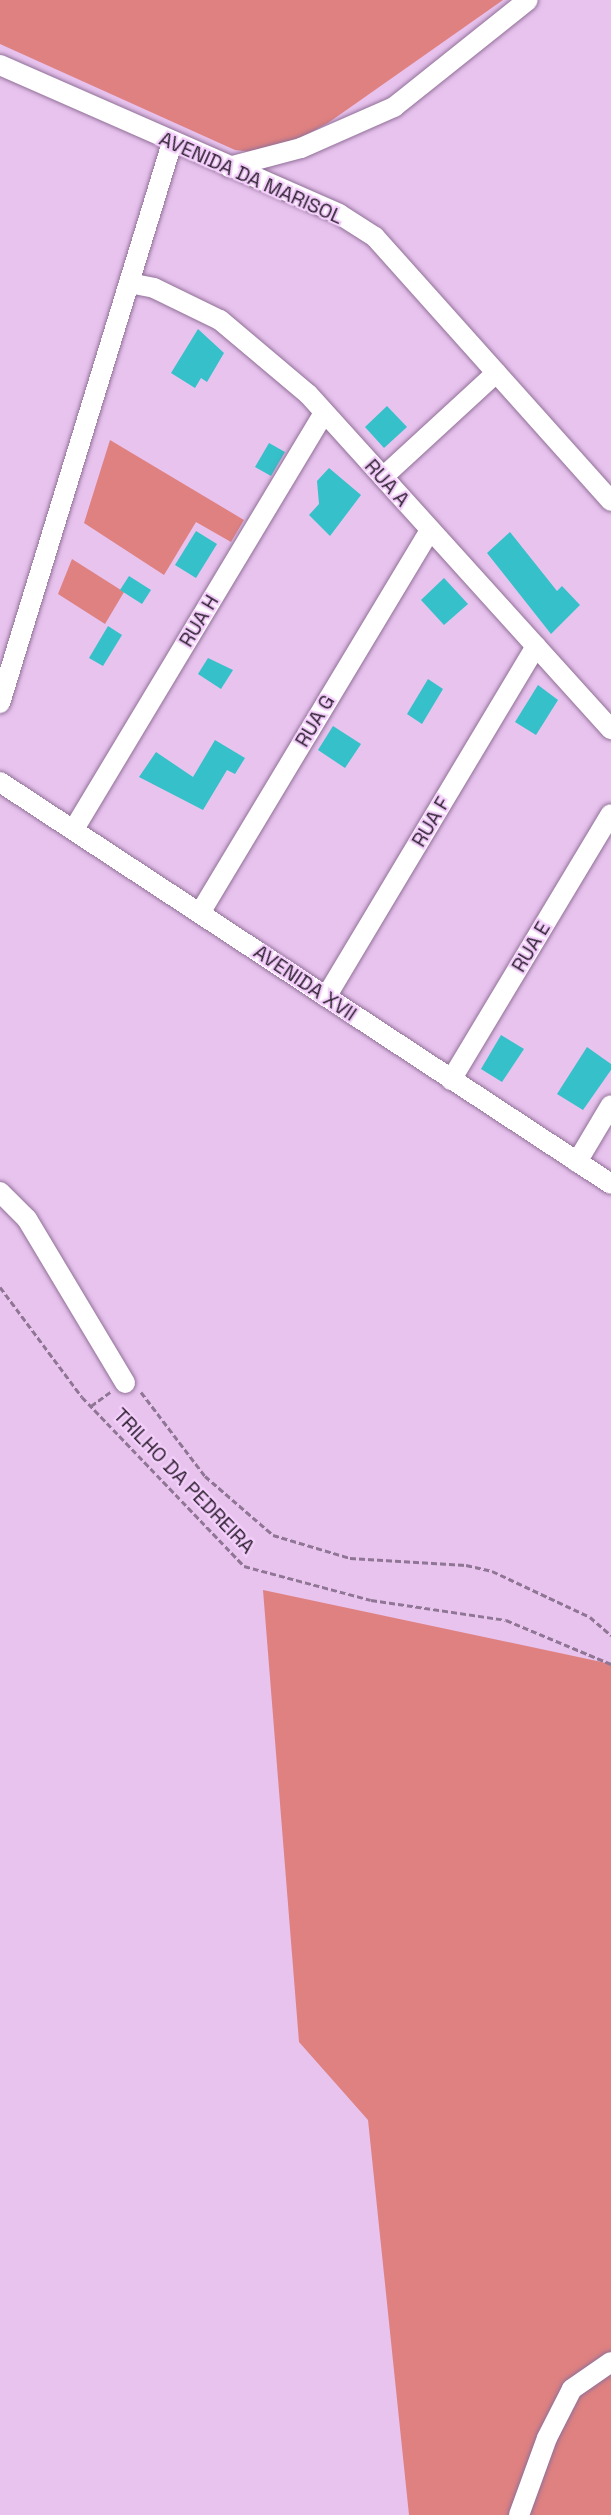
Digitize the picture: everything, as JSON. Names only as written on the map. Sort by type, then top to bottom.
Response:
[{"type":"street","points":[[229,167],[301,148],[394,107],[528,0]]},
{"type":"street","name":"AVENIDA DA MARISOL","points":[[0,65],[84,106],[339,214],[375,237],[611,501]]},
{"type":"street","points":[[0,703],[172,143]]},
{"type":"street","name":"RUA A","points":[[129,283],[154,288],[220,320],[257,347],[324,413],[611,729]]},
{"type":"street","points":[[383,477],[496,373]]},
{"type":"street","name":"RUA H","points":[[74,829],[324,413]]},
{"type":"street","name":"RUA G","points":[[200,913],[430,530]]},
{"type":"street","name":"RUA F","points":[[326,997],[536,646]]},
{"type":"street","name":"AVENIDA XVII","points":[[0,782],[611,1184]]},
{"type":"street","name":"RUA E","points":[[451,1080],[611,814]]},
{"type":"street","points":[[577,1162],[611,1106]]},
{"type":"street","points":[[0,1192],[27,1219],[125,1383]]},
{"type":"street","points":[[519,2515],[547,2438],[572,2390],[611,2362]]},
{"type":"path","name":"TRILHO DA PEDREIRA","points":[[0,1287],[90,1406],[244,1566],[371,1600],[507,1620],[611,1664]]},
{"type":"path","points":[[90,1406],[125,1383],[140,1390],[205,1476],[273,1535],[350,1558],[466,1565],[492,1572],[590,1617],[611,1635]]},
{"type":"shaded area","points":[[0,0],[503,0],[328,123],[270,154],[235,150],[0,44]]},
{"type":"shaded area","points":[[110,440],[244,520],[231,542],[196,522],[164,575],[84,523]]},
{"type":"shaded area","points":[[72,559],[124,592],[105,624],[58,594]]},
{"type":"shaded area","points":[[263,1590],[611,1664],[611,2515],[409,2515],[368,2120],[299,2042]]},
{"type":"building","points":[[198,329],[224,353],[207,382],[201,378],[195,388],[171,373]]},
{"type":"building","points":[[387,406],[407,427],[384,448],[365,427]]},
{"type":"building","points":[[269,443],[285,452],[271,476],[255,467]]},
{"type":"building","points":[[329,468],[361,495],[330,536],[309,515],[319,504],[317,481]]},
{"type":"building","points":[[196,531],[217,544],[196,578],[175,565]]},
{"type":"building","points":[[510,532],[557,591],[562,586],[580,605],[551,634],[487,553]]},
{"type":"building","points":[[129,576],[151,590],[142,604],[120,590]]},
{"type":"building","points":[[444,578],[468,604],[444,625],[421,600]]},
{"type":"building","points":[[108,626],[122,635],[103,666],[89,658]]},
{"type":"building","points":[[208,658],[233,670],[221,689],[198,674]]},
{"type":"building","points":[[428,679],[443,689],[422,724],[407,714]]},
{"type":"building","points":[[538,685],[558,700],[536,735],[515,722]]},
{"type":"building","points":[[333,726],[361,744],[345,768],[318,750]]},
{"type":"building","points":[[215,740],[245,758],[235,774],[227,770],[203,810],[139,777],[156,752],[193,777]]},
{"type":"building","points":[[501,1035],[524,1049],[502,1082],[481,1069]]},
{"type":"building","points":[[587,1047],[611,1064],[611,1070],[583,1110],[557,1094]]}]
